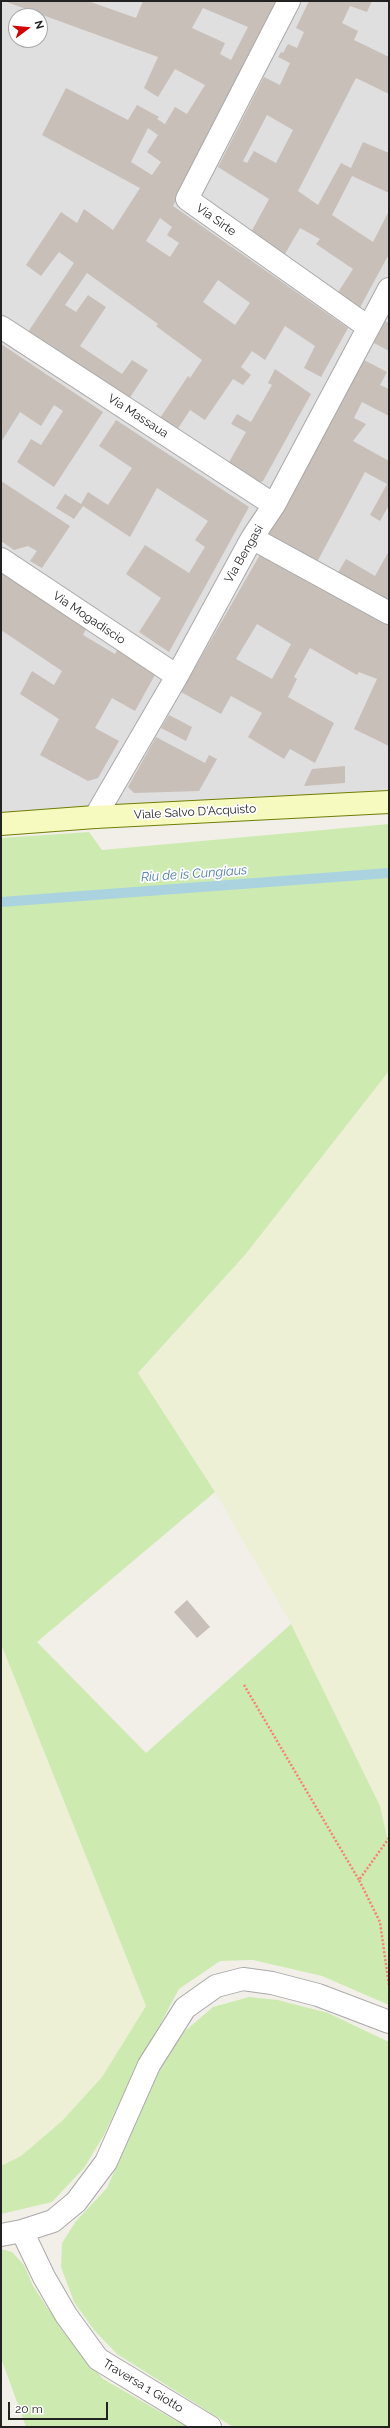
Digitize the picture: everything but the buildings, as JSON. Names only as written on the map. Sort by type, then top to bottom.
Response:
[{"type":"street","name":"Via Sirte","points":[[289,1],[188,199],[368,327]]},
{"type":"street","name":"Via Bengasi","points":[[95,817],[177,676],[252,538],[274,505],[368,327],[386,301]]},
{"type":"street","name":"Via Massaua","points":[[1,327],[274,505]]},
{"type":"street","points":[[252,538],[389,613]]},
{"type":"street","name":"Via Mogadiscio","points":[[1,560],[177,676]]},
{"type":"street","name":"Viale Salvo D'Acquisto","points":[[1,824],[95,817],[389,802]]},
{"type":"street","points":[[1,2235],[22,2231],[52,2221],[76,2202],[106,2162],[148,2065],[184,2008],[216,1986],[243,1979],[272,1983],[318,1995],[389,2022]]},
{"type":"street","name":"Traversa 1 Giotto","points":[[22,2231],[44,2277],[66,2315],[98,2359],[210,2427]]},
{"type":"path","points":[[244,1685],[359,1880],[380,1922],[389,1986]]},
{"type":"path","points":[[359,1880],[389,1838]]},
{"type":"shaded area","points":[[1,1],[389,1],[389,797],[1,830]]},
{"type":"green space","points":[[389,824],[389,1071],[245,1255],[138,1373],[215,1492],[37,1642],[146,1753],[291,1624],[380,1806],[389,1846],[389,2005],[322,1976],[253,1960],[220,1961],[179,1989],[127,2086],[104,2135],[84,2168],[52,2202],[1,2214],[1,2166],[21,2156],[62,2121],[102,2077],[146,2006],[1,1644],[1,838],[89,832],[102,850]]},
{"type":"green space","points":[[389,1071],[389,1846],[380,1806],[291,1624],[215,1492],[138,1374],[245,1255]]},
{"type":"green space","points":[[1,1644],[146,2006],[102,2077],[62,2121],[21,2156],[1,2166]]},
{"type":"green space","points":[[249,1997],[278,2000],[328,2013],[389,2042],[389,2427],[233,2427],[117,2354],[94,2330],[74,2302],[61,2267],[62,2243],[76,2221],[107,2188],[161,2065],[185,2031],[213,2007]]},
{"type":"green space","points":[[1,2249],[12,2252],[24,2265],[33,2286],[65,2334],[103,2379],[187,2427],[26,2427],[1,2358]]},
{"type":"waterway","name":"Riu de is Cungiaus","points":[[1,902],[389,873]]}]
